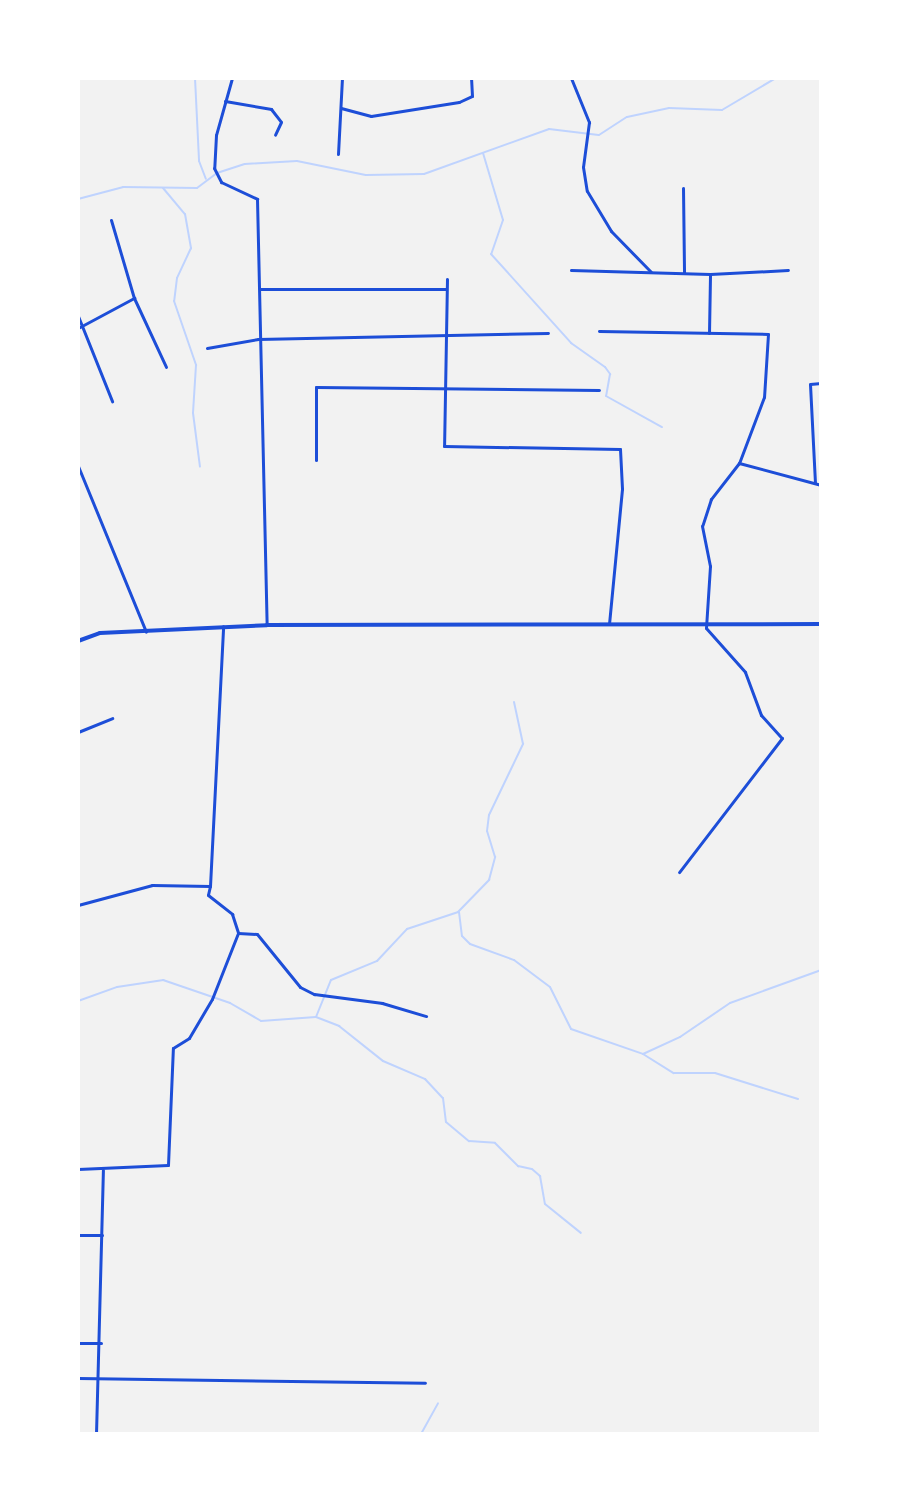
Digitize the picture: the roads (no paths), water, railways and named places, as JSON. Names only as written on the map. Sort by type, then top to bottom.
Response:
[{"type":"street","points":[[232,78],[214,168],[221,182],[257,199],[267,625]]},
{"type":"street","points":[[338,154],[342,78]]},
{"type":"street","points":[[341,108],[371,116],[459,102],[472,96],[471,78]]},
{"type":"street","points":[[571,78],[589,122],[583,167],[587,191],[611,231],[651,272]]},
{"type":"street","points":[[225,101],[271,109],[281,122],[275,135]]},
{"type":"street","points":[[683,188],[684,273]]},
{"type":"street","points":[[111,220],[126,259],[134,298],[166,367]]},
{"type":"street","points":[[571,270],[710,274],[788,270]]},
{"type":"street","points":[[709,333],[710,274]]},
{"type":"street","points":[[447,279],[444,446],[620,449],[622,489],[609,623]]},
{"type":"street","points":[[260,289],[446,289]]},
{"type":"street","points":[[80,326],[134,298]]},
{"type":"street","points":[[78,316],[112,401]]},
{"type":"street","points":[[599,331],[768,334],[764,397],[739,463],[711,499],[702,526],[710,566],[706,628],[745,672],[761,715],[782,738],[679,872]]},
{"type":"street","points":[[207,348],[258,339],[445,338],[548,333]]},
{"type":"street","points":[[815,483],[810,384],[821,383]]},
{"type":"street","points":[[316,460],[316,387],[599,390]]},
{"type":"street","points":[[739,463],[821,485]]},
{"type":"street","points":[[78,466],[146,632]]},
{"type":"street","points":[[78,641],[100,633],[223,626],[609,623],[706,628],[821,624]]},
{"type":"street","points":[[78,1169],[168,1165],[173,1048],[189,1038],[212,999],[238,933],[232,914],[208,895],[223,626]]},
{"type":"street","points":[[78,732],[112,718]]},
{"type":"street","points":[[78,905],[152,885],[210,886]]},
{"type":"street","points":[[238,933],[257,934],[290,977],[314,994],[382,1003],[426,1016]]},
{"type":"street","points":[[96,1434],[101,1343],[103,1170]]},
{"type":"street","points":[[78,1235],[103,1235]]},
{"type":"street","points":[[78,1343],[101,1343]]},
{"type":"street","points":[[78,1378],[425,1383]]},
{"type":"waterway","points":[[195,78],[199,161],[206,179]]},
{"type":"waterway","points":[[78,199],[123,187],[197,188],[217,173],[245,164],[297,161],[366,175],[424,174],[549,129],[599,135],[627,117],[669,108],[722,110],[776,78]]},
{"type":"waterway","points":[[483,153],[503,220],[491,254],[571,343],[605,367],[610,374],[606,396],[662,427]]},
{"type":"waterway","points":[[163,188],[185,214],[191,248],[177,278],[174,301],[196,365],[193,413],[200,467]]},
{"type":"waterway","points":[[316,1017],[331,980],[377,961],[407,929],[458,912],[489,880],[495,857],[487,831],[489,815],[523,744],[514,702]]},
{"type":"waterway","points":[[459,912],[462,936],[470,944],[514,960],[550,987],[571,1029],[643,1054],[674,1073],[715,1073],[798,1099]]},
{"type":"waterway","points":[[643,1054],[680,1037],[730,1003],[821,970]]},
{"type":"waterway","points":[[78,1001],[117,987],[163,980],[230,1003],[261,1021],[316,1017],[339,1026],[383,1061],[425,1079],[443,1098],[446,1122],[469,1141],[495,1143],[518,1166],[532,1169],[540,1176],[545,1204],[581,1233]]},
{"type":"waterway","points":[[421,1434],[438,1403]]}]
